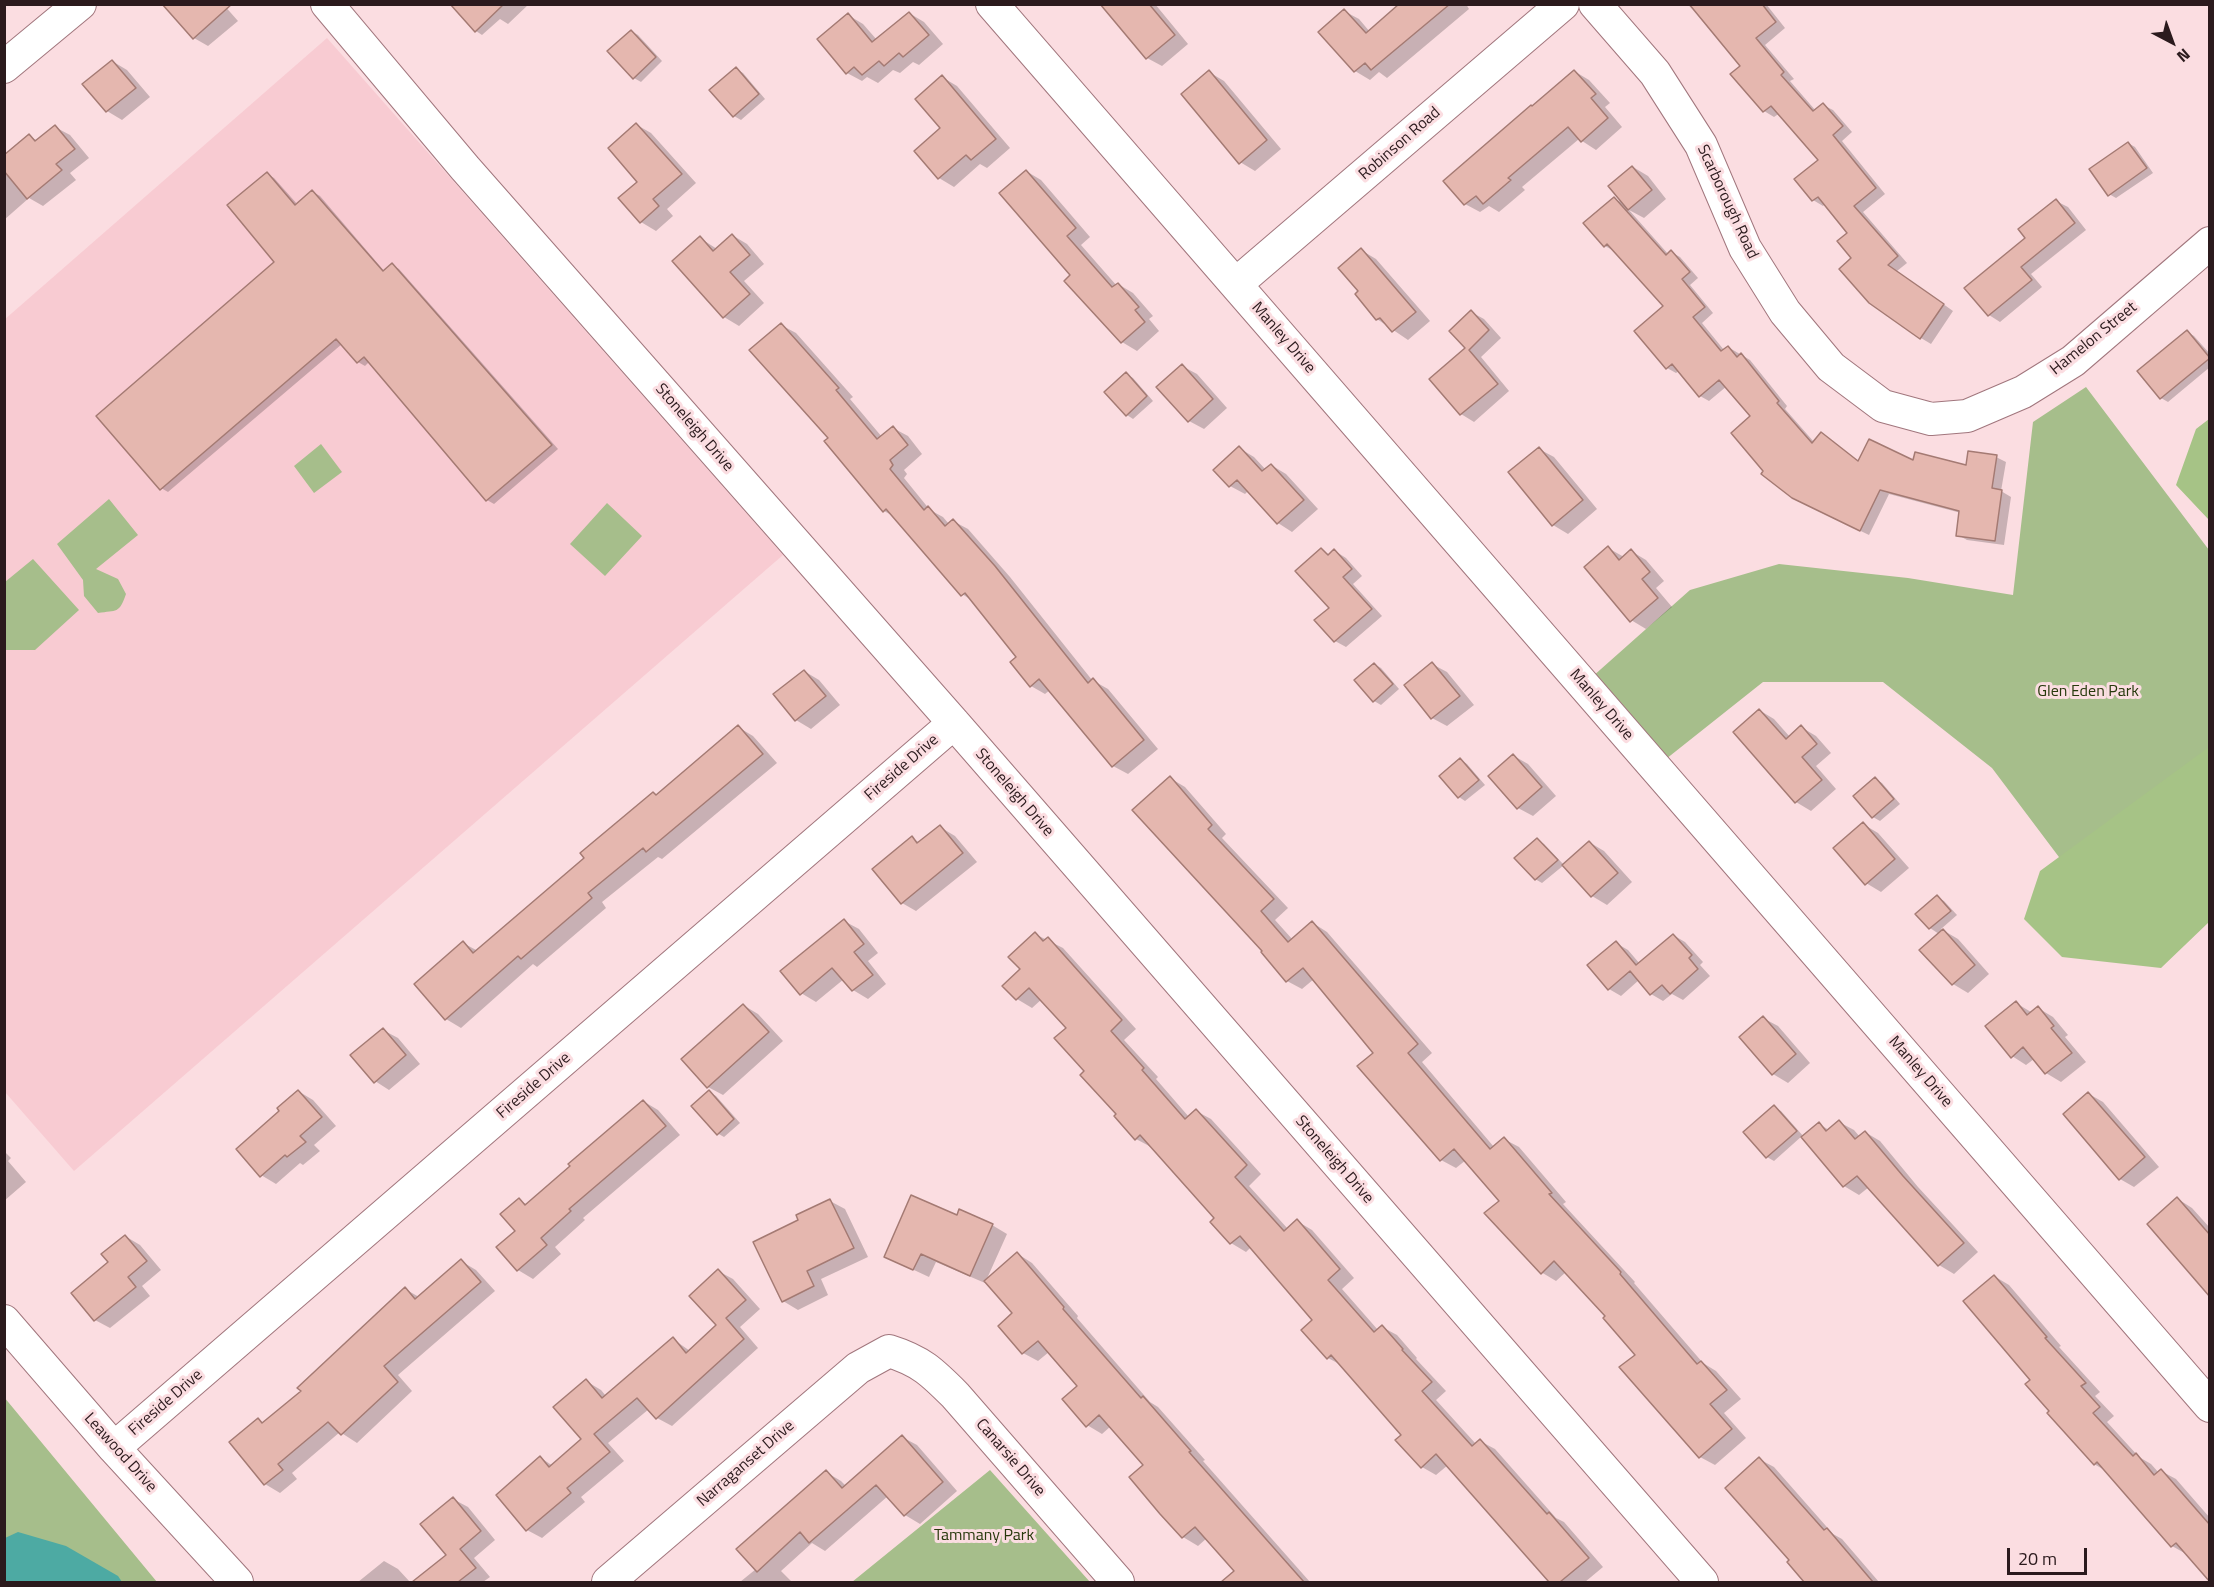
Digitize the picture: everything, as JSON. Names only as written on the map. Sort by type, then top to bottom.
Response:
[{"type":"street","points":[[4,67],[80,4]]},
{"type":"street","name":"Manley Drive","points":[[992,4],[2210,1406]]},
{"type":"street","name":"Robinson Road","points":[[1236,284],[1563,4]]},
{"type":"street","name":"Scarborough Road","points":[[1596,4],[1655,74],[1701,145],[1745,248],[1785,312],[1831,367],[1883,406],[1931,419],[1967,416]]},
{"type":"street","name":"Stoneleigh Drive","points":[[344,11],[465,168],[954,723],[1701,1582]]},
{"type":"street","name":"Hamelon Street","points":[[1967,416],[2023,392],[2073,361],[2210,243]]},
{"type":"street","name":"Fireside Drive","points":[[114,1448],[954,723]]},
{"type":"street","name":"Leawood Drive","points":[[4,1321],[114,1448],[237,1582]]},
{"type":"street","name":"Narraganset Drive","points":[[608,1582],[858,1368],[889,1351]]},
{"type":"street","name":"Canarsie Drive","points":[[889,1351],[909,1358],[932,1371],[1118,1582]]},
{"type":"shaded area","points":[[327,38],[783,555],[74,1171],[5,1092],[4,320]]},
{"type":"green space","name":"Glen Eden Park","points":[[2086,387],[2209,550],[2209,793],[2086,893],[1992,768],[1883,682],[1763,682],[1666,759],[1592,677],[1690,590],[1779,564],[1908,578],[2013,595],[2033,422]]},
{"type":"green space","points":[[2209,419],[2209,520],[2176,485],[2196,429]]},
{"type":"green space","points":[[321,444],[342,472],[314,493],[294,466]]},
{"type":"green space","points":[[109,499],[138,535],[96,569],[118,579],[126,594],[119,608],[98,613],[84,596],[83,580],[57,544]]},
{"type":"green space","points":[[607,503],[642,536],[605,576],[570,544]]},
{"type":"green space","points":[[33,559],[79,610],[35,650],[5,650],[5,582]]},
{"type":"green space","points":[[2209,747],[2209,922],[2161,968],[2062,957],[2024,919],[2040,871]]},
{"type":"green space","points":[[4,1397],[157,1582],[5,1582]]},
{"type":"green space","name":"Tammany Park","points":[[990,1470],[1090,1582],[852,1582]]},
{"type":"water","points":[[18,1532],[66,1546],[118,1576],[122,1582],[5,1582],[5,1538]]},
{"type":"building","points":[[162,4],[232,4],[193,39]]},
{"type":"building","points":[[450,4],[504,4],[475,32]]},
{"type":"building","points":[[1100,4],[1149,4],[1175,35],[1146,59]]},
{"type":"building","points":[[1399,4],[1450,4],[1371,70],[1365,63],[1354,72],[1318,32],[1344,9],[1366,33]]},
{"type":"building","points":[[1689,4],[1762,4],[1776,22],[1756,38],[1784,72],[1781,75],[1813,111],[1823,103],[1843,126],[1833,135],[1876,188],[1854,206],[1898,256],[1888,265],[1944,304],[1920,339],[1869,303],[1839,269],[1851,258],[1837,241],[1847,233],[1818,197],[1812,201],[1794,179],[1818,160],[1771,106],[1763,112],[1730,74],[1740,66]]},
{"type":"building","points":[[909,12],[929,35],[903,57],[899,53],[884,66],[879,61],[862,75],[854,67],[846,74],[817,39],[848,13],[872,42]]},
{"type":"building","points":[[631,30],[656,57],[633,79],[607,51]]},
{"type":"building","points":[[112,60],[136,88],[106,112],[82,84]]},
{"type":"building","points":[[736,67],[759,94],[733,117],[709,90]]},
{"type":"building","points":[[1209,70],[1267,140],[1239,164],[1181,94]]},
{"type":"building","points":[[1574,70],[1596,94],[1591,98],[1608,118],[1581,142],[1568,127],[1508,178],[1511,180],[1483,204],[1476,196],[1464,205],[1443,181]]},
{"type":"building","points":[[942,75],[996,139],[971,160],[966,155],[938,179],[914,151],[940,128],[915,99]]},
{"type":"building","points":[[636,123],[682,174],[653,199],[659,206],[640,223],[618,198],[637,182],[608,148]]},
{"type":"building","points":[[55,125],[75,149],[56,164],[62,170],[27,199],[4,171],[4,155],[29,134],[35,141]]},
{"type":"building","points":[[2128,142],[2147,168],[2108,196],[2089,169]]},
{"type":"building","points":[[1632,166],[1652,190],[1628,210],[1608,186]]},
{"type":"building","points":[[1026,170],[1076,228],[1067,236],[1112,287],[1118,283],[1139,307],[1135,310],[1145,322],[1121,343],[1064,281],[1070,275],[999,193]]},
{"type":"building","points":[[267,172],[295,205],[312,190],[383,271],[392,263],[552,445],[486,501],[364,357],[357,363],[336,339],[160,490],[96,416],[274,262],[227,205]]},
{"type":"building","points":[[1614,197],[1666,255],[1671,250],[1690,272],[1682,279],[1705,307],[1693,317],[1721,351],[1728,346],[1737,357],[1741,353],[1779,401],[1777,403],[1812,443],[1821,432],[1858,461],[1869,439],[1913,460],[1915,452],[1966,465],[1968,451],[1997,455],[1992,488],[2002,490],[1995,541],[1956,536],[1959,511],[1880,490],[1860,531],[1792,498],[1761,474],[1763,471],[1731,433],[1750,416],[1719,380],[1699,397],[1672,364],[1666,369],[1634,331],[1663,306],[1607,244],[1604,247],[1583,223]]},
{"type":"building","points":[[2056,199],[2075,223],[2021,267],[2032,280],[1988,316],[1964,288],[2025,238],[2018,229]]},
{"type":"building","points":[[732,234],[750,255],[730,272],[750,294],[723,318],[672,261],[700,236],[713,251]]},
{"type":"building","points":[[1361,248],[1416,312],[1392,332],[1380,318],[1376,320],[1355,294],[1358,291],[1338,268]]},
{"type":"building","points":[[1471,310],[1489,330],[1469,350],[1498,384],[1460,415],[1429,379],[1465,348],[1449,331]]},
{"type":"building","points":[[781,323],[839,388],[836,390],[877,439],[893,426],[908,445],[890,460],[893,465],[890,469],[924,510],[928,506],[945,526],[953,519],[995,566],[1088,683],[1093,678],[1144,740],[1112,767],[1039,679],[1030,687],[1010,662],[1016,657],[965,593],[961,596],[886,509],[883,512],[824,441],[828,438],[749,350]]},
{"type":"building","points":[[2187,330],[2210,358],[2160,399],[2137,371]]},
{"type":"building","points":[[1182,364],[1213,399],[1188,422],[1156,387]]},
{"type":"building","points":[[1126,372],[1147,396],[1126,416],[1104,392]]},
{"type":"building","points":[[1239,446],[1262,471],[1271,464],[1304,500],[1277,524],[1237,480],[1229,487],[1213,470]]},
{"type":"building","points":[[1539,447],[1583,500],[1552,526],[1508,472]]},
{"type":"building","points":[[1608,546],[1619,560],[1631,549],[1650,572],[1642,579],[1658,598],[1630,622],[1584,567]]},
{"type":"building","points":[[1321,548],[1328,555],[1334,549],[1352,569],[1343,577],[1372,609],[1334,642],[1314,620],[1329,608],[1295,571]]},
{"type":"building","points":[[1432,662],[1460,696],[1431,719],[1404,685]]},
{"type":"building","points":[[1374,663],[1393,684],[1373,702],[1354,680]]},
{"type":"building","points":[[804,670],[826,696],[795,721],[773,694]]},
{"type":"building","points":[[1759,709],[1786,739],[1801,725],[1817,744],[1802,757],[1822,780],[1795,803],[1733,732]]},
{"type":"building","points":[[738,725],[763,754],[646,852],[643,848],[588,893],[592,898],[521,959],[518,956],[445,1020],[414,984],[463,941],[473,953],[584,858],[580,853],[653,792],[656,795]]},
{"type":"building","points":[[1513,754],[1542,787],[1517,809],[1488,776]]},
{"type":"building","points":[[1460,758],[1479,780],[1458,798],[1439,776]]},
{"type":"building","points":[[1170,776],[1212,825],[1208,829],[1274,899],[1261,911],[1288,942],[1312,921],[1418,1044],[1408,1053],[1490,1149],[1504,1137],[1552,1193],[1549,1194],[1621,1272],[1620,1274],[1697,1364],[1701,1361],[1727,1390],[1710,1404],[1732,1429],[1699,1458],[1619,1367],[1635,1355],[1603,1318],[1605,1316],[1554,1261],[1541,1274],[1484,1213],[1499,1201],[1454,1149],[1440,1161],[1357,1066],[1373,1053],[1303,968],[1286,982],[1262,951],[1132,810]]},
{"type":"building","points":[[1875,777],[1894,799],[1872,818],[1853,796]]},
{"type":"building","points":[[1863,822],[1895,859],[1865,885],[1833,848]]},
{"type":"building","points":[[940,825],[963,853],[901,904],[872,869],[912,836],[917,843]]},
{"type":"building","points":[[1537,838],[1558,860],[1535,880],[1514,858]]},
{"type":"building","points":[[1589,841],[1618,873],[1591,897],[1562,865]]},
{"type":"building","points":[[1937,895],[1951,911],[1929,929],[1915,914]]},
{"type":"building","points":[[844,919],[864,944],[854,952],[873,975],[852,991],[832,968],[800,995],[780,971]]},
{"type":"building","points":[[1943,929],[1975,965],[1952,985],[1919,950]]},
{"type":"building","points":[[1035,932],[1043,941],[1048,937],[1122,1020],[1111,1031],[1185,1119],[1196,1109],[1247,1165],[1235,1177],[1284,1231],[1297,1219],[1340,1269],[1328,1280],[1374,1332],[1382,1325],[1432,1382],[1422,1391],[1472,1446],[1480,1439],[1589,1558],[1560,1582],[1549,1582],[1436,1454],[1421,1468],[1395,1440],[1401,1435],[1331,1355],[1327,1359],[1301,1330],[1312,1320],[1240,1236],[1230,1244],[1210,1222],[1214,1218],[1140,1135],[1135,1140],[1114,1116],[1116,1114],[1080,1075],[1084,1071],[1054,1038],[1066,1028],[1029,988],[1016,1000],[1002,986],[1020,969],[1008,957]]},
{"type":"building","points":[[1673,934],[1692,955],[1689,958],[1698,969],[1670,994],[1662,985],[1650,995],[1630,971],[1608,990],[1587,965],[1616,941],[1636,965]]},
{"type":"building","points":[[2016,1001],[2027,1015],[2038,1006],[2054,1026],[2051,1028],[2072,1053],[2045,1074],[2023,1047],[2011,1058],[1985,1026]]},
{"type":"building","points":[[743,1004],[769,1032],[707,1088],[681,1059]]},
{"type":"building","points":[[1763,1016],[1796,1054],[1772,1075],[1739,1037]]},
{"type":"building","points":[[383,1028],[406,1055],[374,1083],[350,1055]]},
{"type":"building","points":[[298,1090],[322,1117],[300,1136],[306,1142],[287,1157],[285,1155],[260,1177],[236,1149],[279,1111],[277,1108]]},
{"type":"building","points":[[709,1090],[734,1119],[717,1135],[691,1106]]},
{"type":"building","points":[[2088,1092],[2145,1157],[2119,1180],[2063,1114]]},
{"type":"building","points":[[643,1100],[666,1126],[569,1209],[571,1211],[541,1238],[547,1245],[517,1271],[496,1247],[515,1231],[500,1214],[519,1198],[525,1205],[570,1166],[568,1164]]},
{"type":"building","points":[[1774,1105],[1797,1131],[1766,1158],[1743,1132]]},
{"type":"building","points":[[1839,1120],[1855,1139],[1865,1131],[1964,1243],[1938,1266],[1857,1176],[1843,1187],[1801,1137],[1819,1122],[1826,1131]]},
{"type":"building","points":[[911,1195],[957,1215],[959,1209],[993,1224],[970,1276],[921,1254],[913,1270],[884,1257]]},
{"type":"building","points":[[2177,1197],[2210,1235],[2210,1297],[2147,1224]]},
{"type":"building","points":[[830,1199],[854,1248],[807,1271],[814,1286],[782,1302],[753,1242],[798,1220],[796,1215]]},
{"type":"building","points":[[125,1235],[147,1261],[128,1277],[136,1287],[94,1321],[71,1293],[108,1262],[101,1254]]},
{"type":"building","points":[[1017,1252],[1064,1307],[1063,1309],[1141,1398],[1143,1396],[1191,1451],[1189,1452],[1304,1582],[1221,1582],[1234,1571],[1195,1527],[1182,1538],[1160,1514],[1129,1477],[1143,1465],[1099,1415],[1086,1427],[1062,1399],[1077,1386],[1038,1341],[1022,1354],[998,1326],[1012,1313],[984,1281]]},
{"type":"building","points":[[461,1259],[481,1282],[384,1366],[398,1382],[341,1435],[328,1422],[278,1464],[283,1470],[264,1485],[229,1442],[258,1418],[262,1423],[301,1391],[297,1388],[405,1287],[415,1299]]},
{"type":"building","points":[[718,1269],[746,1300],[726,1318],[744,1339],[656,1419],[637,1398],[594,1434],[610,1452],[567,1488],[571,1493],[526,1531],[496,1495],[540,1456],[549,1467],[581,1439],[553,1407],[586,1379],[602,1398],[673,1337],[686,1353],[716,1325],[689,1296]]},
{"type":"building","points":[[1994,1275],[2047,1337],[2045,1338],[2086,1383],[2081,1386],[2100,1407],[2093,1413],[2133,1456],[2136,1453],[2154,1475],[2161,1469],[2210,1525],[2210,1582],[2176,1543],[2171,1547],[2097,1462],[2094,1465],[2047,1413],[2049,1411],[2025,1384],[2030,1380],[1963,1301]]},
{"type":"building","points":[[902,1435],[943,1482],[904,1516],[876,1485],[809,1543],[800,1532],[757,1572],[736,1549],[826,1470],[842,1488]]},
{"type":"building","points":[[1759,1457],[1824,1530],[1827,1528],[1873,1582],[1804,1582],[1787,1562],[1789,1560],[1725,1488]]},
{"type":"building","points":[[453,1497],[481,1531],[460,1549],[476,1568],[458,1582],[412,1582],[446,1555],[420,1524]]}]
